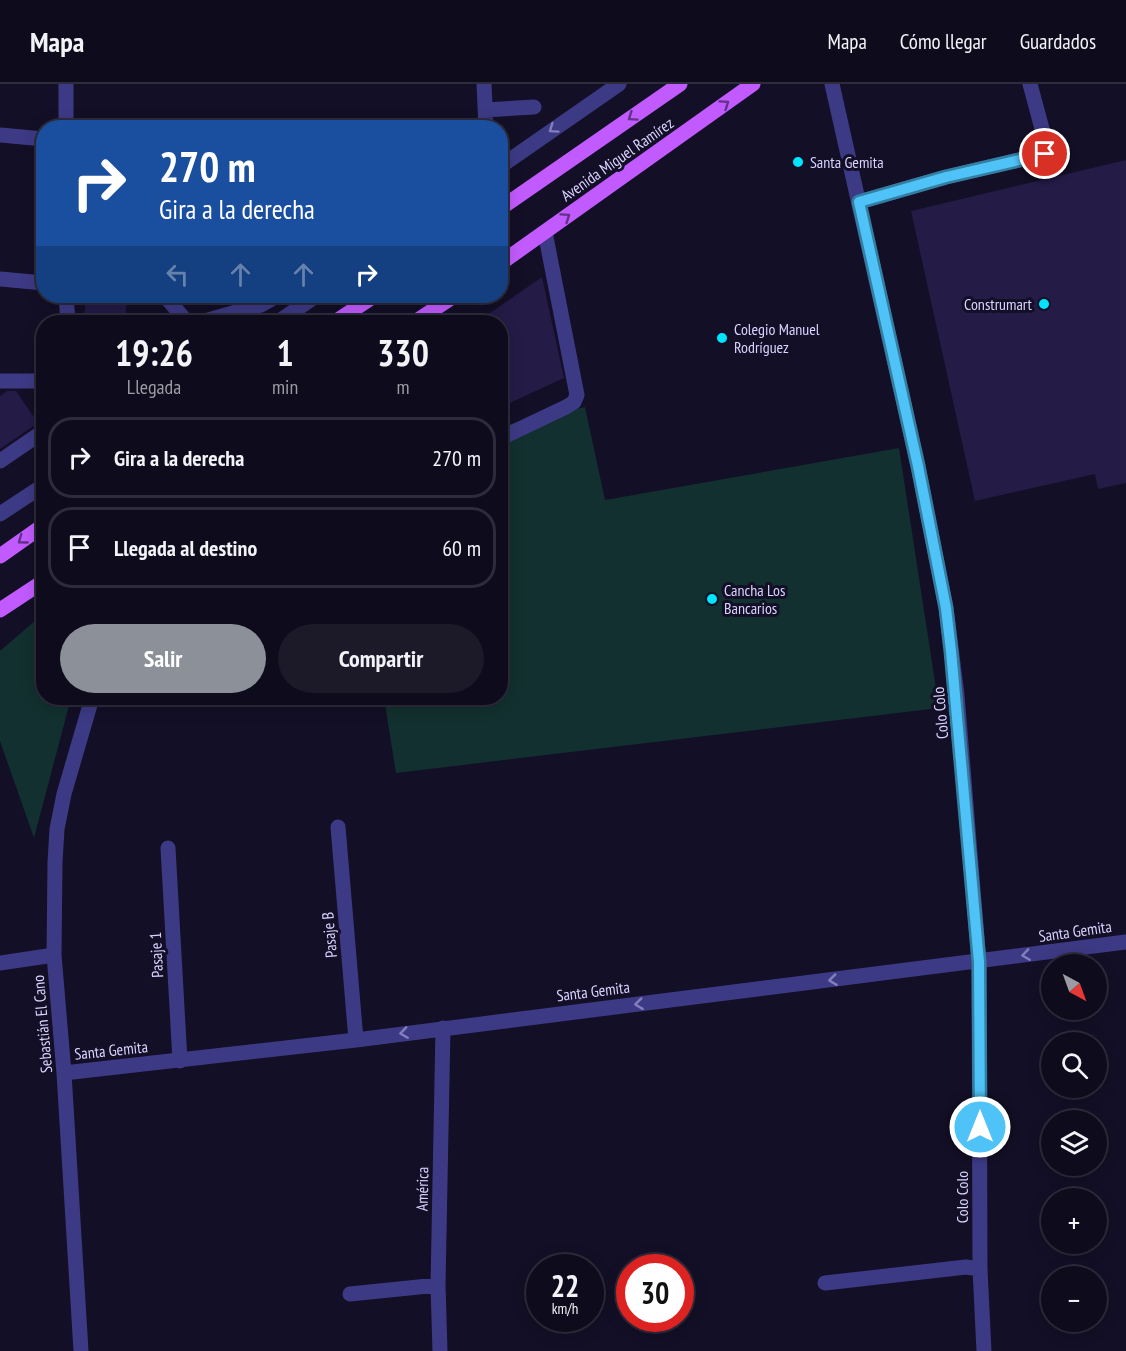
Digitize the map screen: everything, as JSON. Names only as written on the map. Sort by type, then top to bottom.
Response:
[{"type":"main road","name":"Avenida Miguel Ramírez","points":[[508,203],[680,84]]},
{"type":"main road","name":"Avenida Miguel Ramírez","points":[[508,257],[753,84]]},
{"type":"main road","points":[[346,315],[364,303]]},
{"type":"main road","points":[[426,315],[444,303]]},
{"type":"main road","points":[[0,556],[36,531]]},
{"type":"main road","points":[[0,610],[36,585]]},
{"type":"street","points":[[66,84],[66,120]]},
{"type":"street","points":[[484,84],[486,120]]},
{"type":"street","points":[[508,161],[619,84]]},
{"type":"street","name":"Colo Colo","points":[[832,84],[918,466],[946,608],[957,695],[979,962],[980,1269],[984,1351]]},
{"type":"street","points":[[859,202],[956,174],[1045,154],[1048,151],[1044,128],[1030,84]]},
{"type":"street","points":[[485,110],[534,107]]},
{"type":"street","points":[[0,135],[36,138]]},
{"type":"street","points":[[508,435],[566,407],[574,402],[578,395],[545,232]]},
{"type":"street","points":[[0,279],[36,282]]},
{"type":"street","points":[[171,303],[181,315]]},
{"type":"street","points":[[226,315],[265,303]]},
{"type":"street","points":[[288,315],[306,303]]},
{"type":"street","points":[[0,381],[36,381]]},
{"type":"street","points":[[0,461],[36,436]]},
{"type":"street","points":[[0,514],[36,491]]},
{"type":"street","name":"Sebastián El Cano","points":[[81,1351],[64,1073],[54,955],[57,829],[70,773],[90,705]]},
{"type":"street","name":"Pasaje B","points":[[338,827],[356,1040]]},
{"type":"street","name":"Pasaje 1","points":[[168,848],[180,1061]]},
{"type":"street","name":"Santa Gemita","points":[[64,1073],[356,1040],[1126,942]]},
{"type":"street","points":[[0,963],[54,955]]},
{"type":"street","name":"América","points":[[440,1351],[438,1285],[443,1028]]},
{"type":"street","points":[[825,1283],[966,1267],[980,1269]]},
{"type":"street","points":[[350,1294],[438,1285]]},
{"type":"green space","name":"Cancha Los Bancarios","points":[[585,407],[605,500],[899,448],[939,708],[396,773],[385,705],[508,705],[508,424]]},
{"type":"green space","points":[[36,620],[36,705],[69,705],[34,838],[0,741],[0,651]]},
{"type":"building","points":[[1126,160],[1126,483],[1098,489],[1095,474],[975,501],[911,211]]},
{"type":"building","points":[[542,277],[564,378],[508,404],[508,315],[487,315],[508,303],[508,301]]},
{"type":"building","points":[[85,303],[126,303],[126,315],[85,315]]},
{"type":"building","points":[[7,391],[16,391],[36,420],[36,424],[0,449],[0,396]]},
{"type":"place","name":"Santa Gemita","points":[[798,162]]},
{"type":"place","name":"Construmart","points":[[1044,304]]},
{"type":"place","name":"Colegio Manuel Rodríguez","points":[[722,338]]},
{"type":"place","name":"Cancha Los Bancarios","points":[[712,599]]},
{"type":"route","points":[[980,1127],[979,962],[957,695],[946,608],[928,527],[918,466],[859,202],[987,166],[1045,154]]}]
